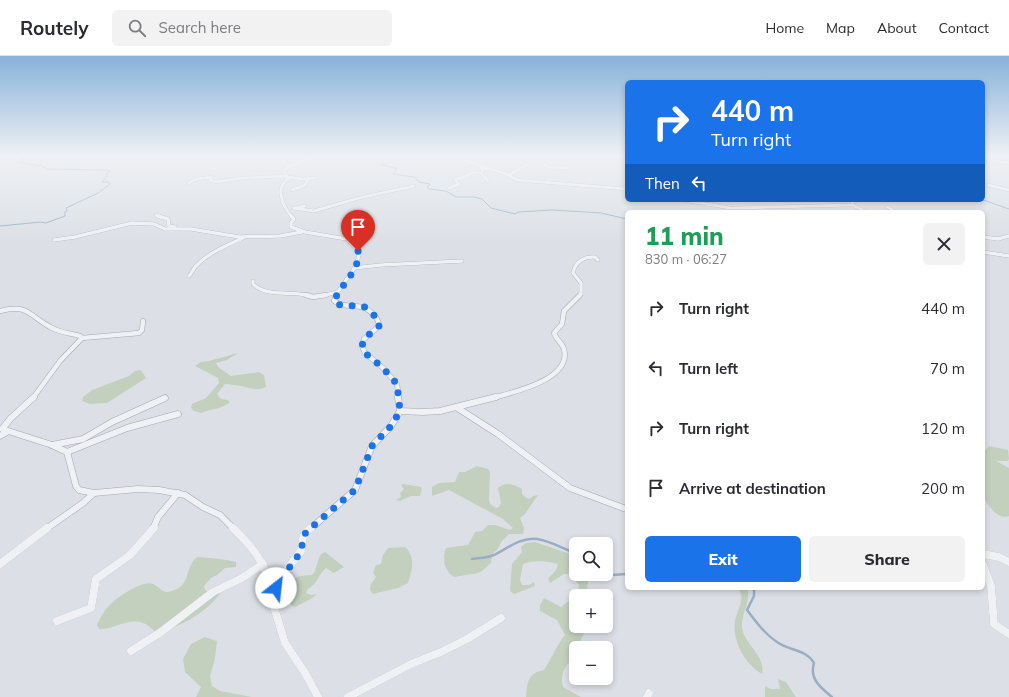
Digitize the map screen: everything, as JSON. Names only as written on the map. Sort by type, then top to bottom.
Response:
[{"type":"street","points":[[281,185],[280,187],[286,209],[294,219],[291,223],[291,227],[302,232]]},
{"type":"street","points":[[292,190],[305,185]]},
{"type":"street","points":[[449,188],[457,185]]},
{"type":"street","points":[[566,185],[604,186],[625,189]]},
{"type":"street","points":[[988,185],[1009,190]]},
{"type":"street","points":[[293,208],[314,211],[359,198],[414,186]]},
{"type":"street","points":[[694,202],[731,208],[790,207]]},
{"type":"street","points":[[762,210],[766,208],[852,205],[863,210]]},
{"type":"street","points":[[286,209],[305,206]]},
{"type":"street","points":[[887,206],[894,210]]},
{"type":"street","points":[[156,215],[168,219],[169,226],[239,238],[280,236],[302,232],[331,235],[348,239],[351,246],[358,251],[358,260],[337,292],[334,301],[337,305],[343,307],[363,306],[369,309],[379,322],[379,326],[364,339],[362,346],[365,353],[383,368],[397,384],[400,411],[391,426],[372,446],[355,490],[306,532],[303,538],[301,551],[282,576],[271,597]]},
{"type":"street","points":[[54,240],[75,237],[132,223],[154,224],[165,229],[184,229]]},
{"type":"street","points":[[985,237],[998,239],[1009,236]]},
{"type":"street","points":[[189,276],[194,268],[201,262],[227,245],[245,237]]},
{"type":"street","points":[[985,252],[1009,256]]},
{"type":"street","points":[[400,411],[431,412],[456,407],[529,387],[544,381],[559,368],[563,361],[564,348],[562,343],[555,337],[554,333],[562,327],[564,322],[564,311],[582,294],[581,283],[573,273],[574,268],[582,259],[588,257],[595,257],[598,260]]},
{"type":"street","points":[[354,268],[373,264],[420,264],[462,261]]},
{"type":"street","points":[[252,281],[256,287],[290,295],[304,294],[318,297],[337,292]]},
{"type":"street","points":[[0,311],[22,308],[38,320],[58,331],[80,336],[82,338],[139,333],[142,330],[143,321]]},
{"type":"street","points":[[0,436],[11,418],[34,397],[60,361],[82,338]]},
{"type":"street","points":[[52,445],[83,439],[112,422],[165,398]]},
{"type":"street","points":[[456,407],[498,434],[570,488],[625,508]]},
{"type":"street","points":[[67,452],[127,428],[178,414]]},
{"type":"street","points":[[3,430],[52,445],[67,452],[76,486],[79,490],[84,492],[150,489],[178,493],[192,498],[200,505],[223,517],[255,550],[263,564],[267,574],[268,592],[271,597],[285,643],[305,673],[318,697]]},
{"type":"street","points":[[0,564],[64,515],[82,504],[94,492]]},
{"type":"street","points":[[57,621],[91,608],[96,579],[130,555],[153,529],[158,517],[178,493]]},
{"type":"street","points":[[985,554],[999,557],[1009,562]]},
{"type":"street","points":[[131,651],[157,635],[213,592],[242,578],[263,564]]},
{"type":"street","points":[[985,569],[994,596],[994,624],[1009,634]]},
{"type":"street","points":[[348,697],[411,664],[441,652],[467,639],[501,618]]},
{"type":"green space","points":[[238,353],[227,360],[216,363],[218,367],[231,376],[259,372],[264,375],[266,387],[256,389],[225,384],[217,394],[221,399],[228,400],[230,402],[220,408],[201,413],[194,411],[191,408],[192,404],[206,398],[219,383],[218,378],[195,366],[201,362]]},
{"type":"green space","points":[[141,370],[146,378],[107,403],[90,404],[82,401],[83,397],[92,390],[129,376],[135,371]]},
{"type":"green space","points":[[989,446],[1008,450],[1008,461],[996,461],[1009,468],[1009,516],[1005,517],[996,514],[985,500],[985,451]]},
{"type":"green space","points":[[477,466],[488,469],[490,472],[489,500],[490,504],[496,508],[499,507],[501,503],[498,488],[504,484],[519,487],[522,489],[522,494],[529,499],[538,495],[525,514],[520,518],[524,528],[523,534],[509,534],[493,553],[491,563],[482,571],[454,577],[446,568],[444,556],[446,548],[468,545],[475,532],[482,531],[488,525],[495,525],[510,530],[513,528],[503,519],[449,490],[432,496],[432,487],[439,483],[455,482],[459,472],[465,472]]},
{"type":"green space","points":[[401,485],[421,487],[422,489],[420,496],[411,496],[400,501],[396,500],[401,497],[400,493],[404,489]]},
{"type":"green space","points":[[535,542],[569,554],[569,574],[564,574],[550,583],[548,579],[556,570],[558,564],[536,561],[523,564],[520,580],[522,585],[529,585],[534,582],[535,586],[514,594],[510,591],[512,564],[522,552],[521,547],[526,543]]},
{"type":"green space","points":[[405,547],[412,559],[412,569],[408,583],[398,588],[373,594],[370,590],[371,584],[376,577],[373,573],[376,565],[381,564],[383,555],[388,548]]},
{"type":"green space","points":[[325,552],[344,567],[334,573],[326,568],[307,591],[306,593],[311,595],[317,594],[310,599],[296,607],[292,606],[289,602],[284,603],[282,598],[288,591],[285,589],[288,585],[296,578],[312,575],[319,557]]},
{"type":"green space","points":[[197,557],[236,562],[236,567],[225,568],[211,578],[204,586],[205,590],[210,592],[220,591],[220,594],[214,601],[191,619],[174,627],[156,632],[145,624],[137,622],[99,629],[97,625],[102,616],[106,609],[116,599],[136,587],[148,583],[153,584],[165,592],[177,589],[184,583],[191,565]]},
{"type":"green space","points":[[576,581],[588,581],[587,589],[578,589],[579,585]]},
{"type":"green space","points":[[739,590],[747,590],[748,597],[742,627],[747,639],[761,661],[762,674],[745,658],[738,644],[735,621],[741,600]]},
{"type":"green space","points":[[544,598],[561,607],[569,601],[569,633],[585,633],[581,641],[569,641],[569,662],[563,673],[562,680],[563,687],[581,697],[526,697],[529,679],[535,673],[544,670],[565,635],[557,620],[540,611],[540,605]]},
{"type":"green space","points":[[205,637],[217,641],[215,658],[210,676],[212,686],[220,691],[252,697],[196,697],[201,687],[185,672],[183,659],[191,644]]},
{"type":"green space","points":[[778,679],[786,682],[796,697],[765,697],[765,686],[771,689],[780,689]]},
{"type":"waterway","points":[[0,226],[41,222],[46,223],[65,216],[65,212],[67,211],[66,208],[98,193],[109,185]]},
{"type":"waterway","points":[[429,185],[427,187],[429,189],[446,191],[456,197],[474,197],[482,199],[491,208],[515,214],[518,212],[552,210],[601,213],[625,219]]},
{"type":"waterway","points":[[985,201],[1009,209]]},
{"type":"waterway","points":[[472,559],[494,555],[520,541],[531,539],[547,541],[569,550]]},
{"type":"waterway","points":[[613,575],[625,574]]},
{"type":"waterway","points":[[754,590],[754,596],[747,610],[761,628],[773,639],[782,645],[811,658],[814,663],[813,674],[817,683],[832,697]]},
{"type":"route","points":[[276,588],[282,576],[301,551],[303,538],[306,532],[355,490],[366,458],[372,446],[391,426],[400,411],[397,384],[383,368],[365,353],[362,346],[364,339],[379,326],[379,322],[369,309],[363,306],[343,307],[337,305],[334,301],[337,292],[352,273],[358,260],[358,251]]}]
